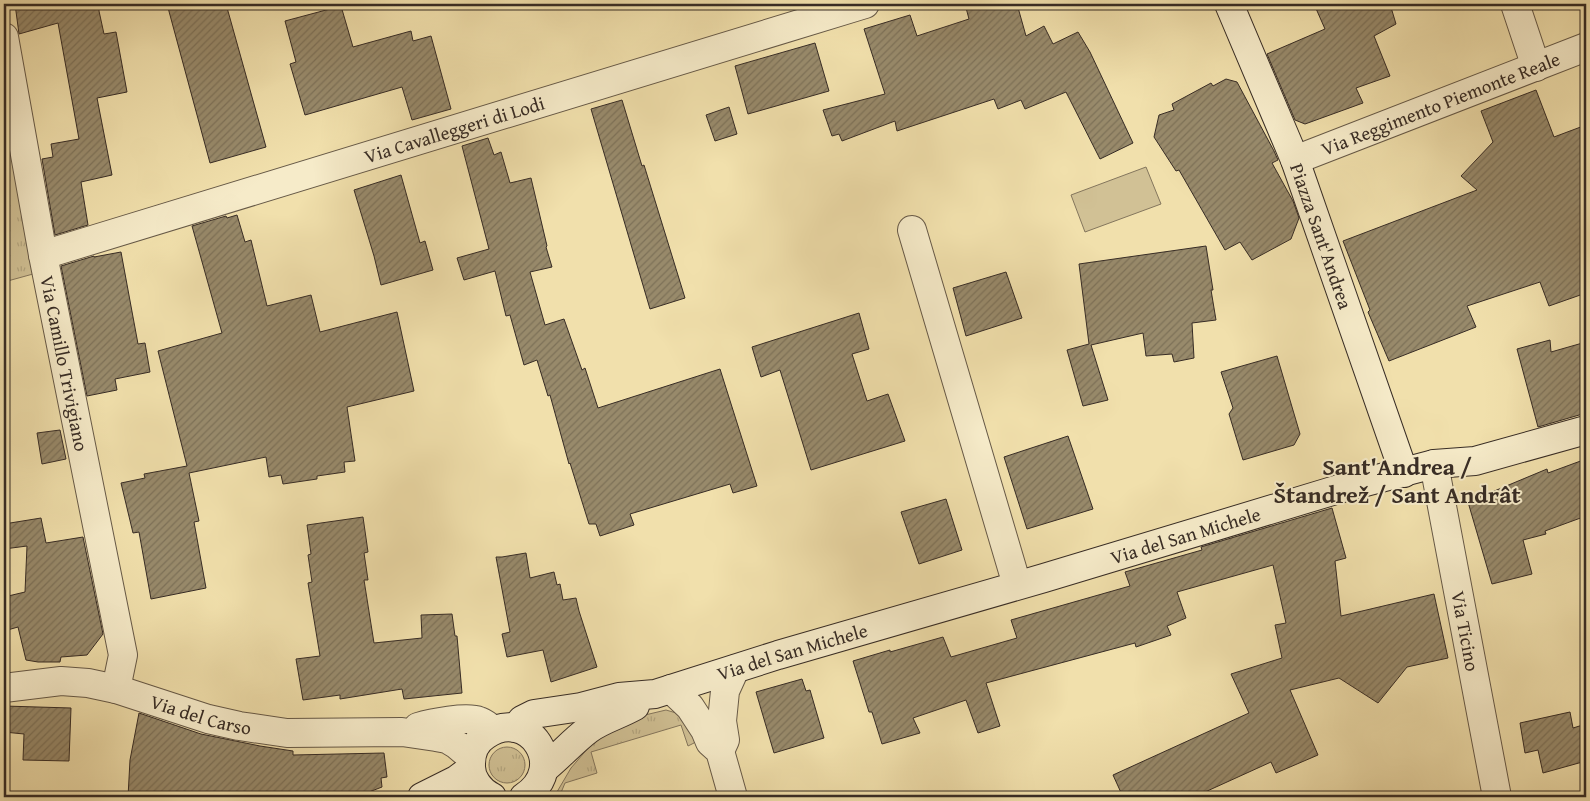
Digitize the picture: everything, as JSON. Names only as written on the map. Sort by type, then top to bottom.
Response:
[{"type":"street","name":"Via Cavalleggeri di Lodi","points":[[43,255],[865,4]]},
{"type":"street","name":"Piazza Sant'Andrea","points":[[1229,4],[1295,160],[1404,473]]},
{"type":"street","points":[[1515,4],[1536,67]]},
{"type":"street","name":"Via Camillo Trivigiano","points":[[4,37],[43,255],[123,654],[116,688]]},
{"type":"street","name":"Via Reggimento Piemonte Reale","points":[[1295,160],[1586,47]]},
{"type":"street","points":[[912,230],[1017,585]]},
{"type":"street","name":"Via del San Michele","points":[[524,797],[533,791],[541,781],[544,769],[589,729],[604,719],[624,712],[663,692],[787,652],[1339,489],[1434,464],[1475,461],[1586,430]]},
{"type":"street","name":"Via Ticino","points":[[1434,464],[1498,797]]},
{"type":"street","points":[[720,751],[725,740],[722,721],[725,691],[735,669]]},
{"type":"street","name":"Via del Carso","points":[[4,688],[61,681],[88,683],[116,688],[208,719],[239,726],[287,732],[402,732],[447,739],[457,745],[471,763]]},
{"type":"street","points":[[663,692],[690,707],[705,730],[710,742],[720,751],[733,797]]},
{"type":"street","name":"Via del San Michele","points":[[422,797],[456,780],[471,763],[475,746],[483,736],[504,729],[534,714],[581,707],[619,697],[663,692]]},
{"type":"street","name":"Via del Carso","points":[[402,732],[434,722],[470,720],[479,720],[504,729]]},
{"type":"street","points":[[504,729],[529,734],[538,743],[544,756],[544,769]]},
{"type":"street","points":[[471,763],[475,782],[485,794],[492,797]]},
{"type":"green space","points":[[4,113],[33,274],[4,282]]},
{"type":"green space","points":[[1146,167],[1161,204],[1085,232],[1071,195]]},
{"type":"green space","points":[[666,710],[683,715],[696,740],[694,743],[688,746],[681,725],[591,752],[597,773],[565,783],[560,795],[561,797],[554,797],[571,768],[595,740],[645,715]]},
{"type":"green space","points":[[507,747],[520,752],[525,765],[520,778],[507,783],[494,778],[489,765],[494,752]]},
{"type":"building","points":[[15,4],[99,4],[104,34],[116,32],[127,92],[97,98],[112,175],[81,182],[88,225],[55,235],[42,159],[53,157],[51,144],[79,139],[58,23],[19,34]]},
{"type":"building","points":[[167,4],[226,4],[266,147],[210,163]]},
{"type":"building","points":[[965,4],[1017,4],[1026,36],[1044,26],[1053,44],[1078,32],[1090,52],[1133,143],[1100,159],[1066,92],[1025,109],[1021,100],[998,109],[994,99],[897,131],[895,121],[842,141],[839,134],[832,136],[823,110],[885,94],[864,29],[910,15],[917,36],[969,19]]},
{"type":"building","points":[[1314,4],[1390,4],[1396,24],[1374,36],[1390,76],[1356,88],[1363,103],[1305,124],[1295,120],[1267,54],[1325,29]]},
{"type":"building","points":[[341,6],[353,47],[411,31],[413,41],[431,36],[451,109],[412,120],[402,87],[305,115],[290,64],[296,62],[285,21]]},
{"type":"building","points":[[815,43],[829,91],[748,114],[735,66]]},
{"type":"building","points":[[1226,79],[1237,82],[1274,151],[1278,160],[1272,163],[1293,201],[1299,218],[1291,239],[1252,260],[1240,242],[1225,250],[1179,170],[1176,171],[1154,137],[1159,115],[1174,110],[1172,104],[1211,83],[1213,86]]},
{"type":"building","points":[[1536,90],[1554,137],[1586,125],[1586,293],[1549,306],[1540,282],[1467,306],[1476,327],[1389,361],[1368,312],[1370,310],[1343,241],[1477,190],[1461,176],[1493,142],[1481,111]]},
{"type":"building","points":[[622,100],[685,298],[650,309],[591,109]]},
{"type":"building","points":[[729,107],[737,134],[715,141],[706,115]]},
{"type":"building","points":[[488,138],[494,155],[501,152],[510,183],[531,178],[552,267],[530,272],[545,325],[564,319],[582,370],[585,368],[598,408],[720,369],[757,486],[733,493],[730,484],[630,514],[634,525],[600,536],[596,524],[589,524],[569,464],[550,395],[548,396],[537,360],[524,365],[510,315],[506,316],[495,271],[464,280],[457,258],[489,249],[462,146]]},
{"type":"building","points":[[401,175],[420,243],[425,241],[433,270],[381,285],[354,190]]},
{"type":"building","points":[[237,215],[245,242],[251,240],[267,306],[311,295],[320,332],[397,312],[414,391],[347,407],[355,461],[344,462],[345,472],[317,476],[317,479],[283,484],[281,475],[269,477],[266,457],[189,473],[199,521],[194,522],[206,588],[151,599],[139,532],[133,533],[121,483],[145,478],[144,474],[187,466],[158,351],[222,333],[192,226],[226,216],[227,218]]},
{"type":"building","points":[[1206,246],[1216,320],[1192,323],[1194,358],[1174,362],[1172,354],[1146,356],[1143,333],[1091,345],[1108,400],[1083,406],[1067,350],[1089,344],[1079,264]]},
{"type":"building","points":[[121,252],[138,344],[145,343],[150,372],[115,379],[117,390],[87,396],[61,266],[94,256]]},
{"type":"building","points":[[1006,272],[1022,318],[966,336],[953,288]]},
{"type":"building","points":[[859,313],[869,349],[852,354],[867,401],[888,394],[905,441],[811,470],[780,370],[761,377],[752,347]]},
{"type":"building","points":[[1550,340],[1551,352],[1586,342],[1586,413],[1538,427],[1517,349]]},
{"type":"building","points":[[1277,356],[1300,434],[1294,445],[1243,460],[1229,414],[1233,408],[1221,372]]},
{"type":"building","points":[[60,430],[66,459],[42,464],[37,433]]},
{"type":"building","points":[[1068,436],[1093,509],[1027,529],[1004,457]]},
{"type":"building","points":[[1586,459],[1586,516],[1545,531],[1546,534],[1523,540],[1532,574],[1492,584],[1468,502],[1547,469],[1548,473]]},
{"type":"building","points":[[946,499],[962,550],[919,564],[901,512]]},
{"type":"building","points":[[1332,508],[1346,558],[1335,561],[1341,616],[1434,594],[1448,658],[1407,667],[1378,703],[1339,678],[1290,690],[1318,755],[1276,773],[1271,762],[1194,797],[1123,797],[1113,775],[1249,713],[1231,674],[1282,658],[1275,625],[1286,623],[1273,565],[1177,592],[1186,618],[1167,626],[1171,635],[1136,647],[1135,643],[986,683],[1000,726],[978,733],[966,700],[913,718],[920,733],[882,744],[872,712],[869,712],[853,661],[943,637],[951,657],[1017,638],[1011,620],[1130,586],[1125,572],[1202,550],[1201,547]]},
{"type":"building","points":[[363,517],[368,552],[364,553],[368,580],[364,580],[374,643],[422,638],[421,615],[452,614],[455,636],[457,636],[462,693],[404,699],[402,689],[340,699],[340,695],[303,700],[296,659],[320,656],[308,583],[312,582],[308,555],[311,554],[307,525]]},
{"type":"building","points":[[41,518],[46,543],[83,537],[103,634],[87,655],[61,657],[60,662],[26,660],[18,627],[4,631],[4,597],[25,592],[27,546],[4,549],[4,524]]},
{"type":"building","points":[[526,553],[530,578],[554,572],[557,585],[560,584],[563,600],[576,598],[597,667],[551,682],[543,650],[507,657],[502,634],[510,632],[496,557]]},
{"type":"building","points":[[802,679],[806,691],[810,690],[824,738],[774,753],[756,692]]},
{"type":"building","points":[[4,706],[71,708],[69,761],[23,760],[24,734],[4,732]]},
{"type":"building","points":[[1570,712],[1573,728],[1586,724],[1586,761],[1543,773],[1538,750],[1525,753],[1520,723]]},
{"type":"building","points":[[139,713],[201,734],[293,751],[293,755],[384,753],[387,777],[381,778],[382,787],[356,797],[128,797],[130,760]]},
{"type":"district","name":"Sant'Andrea / Štandrež / Sant Andrât","points":[[1397,481]]}]
